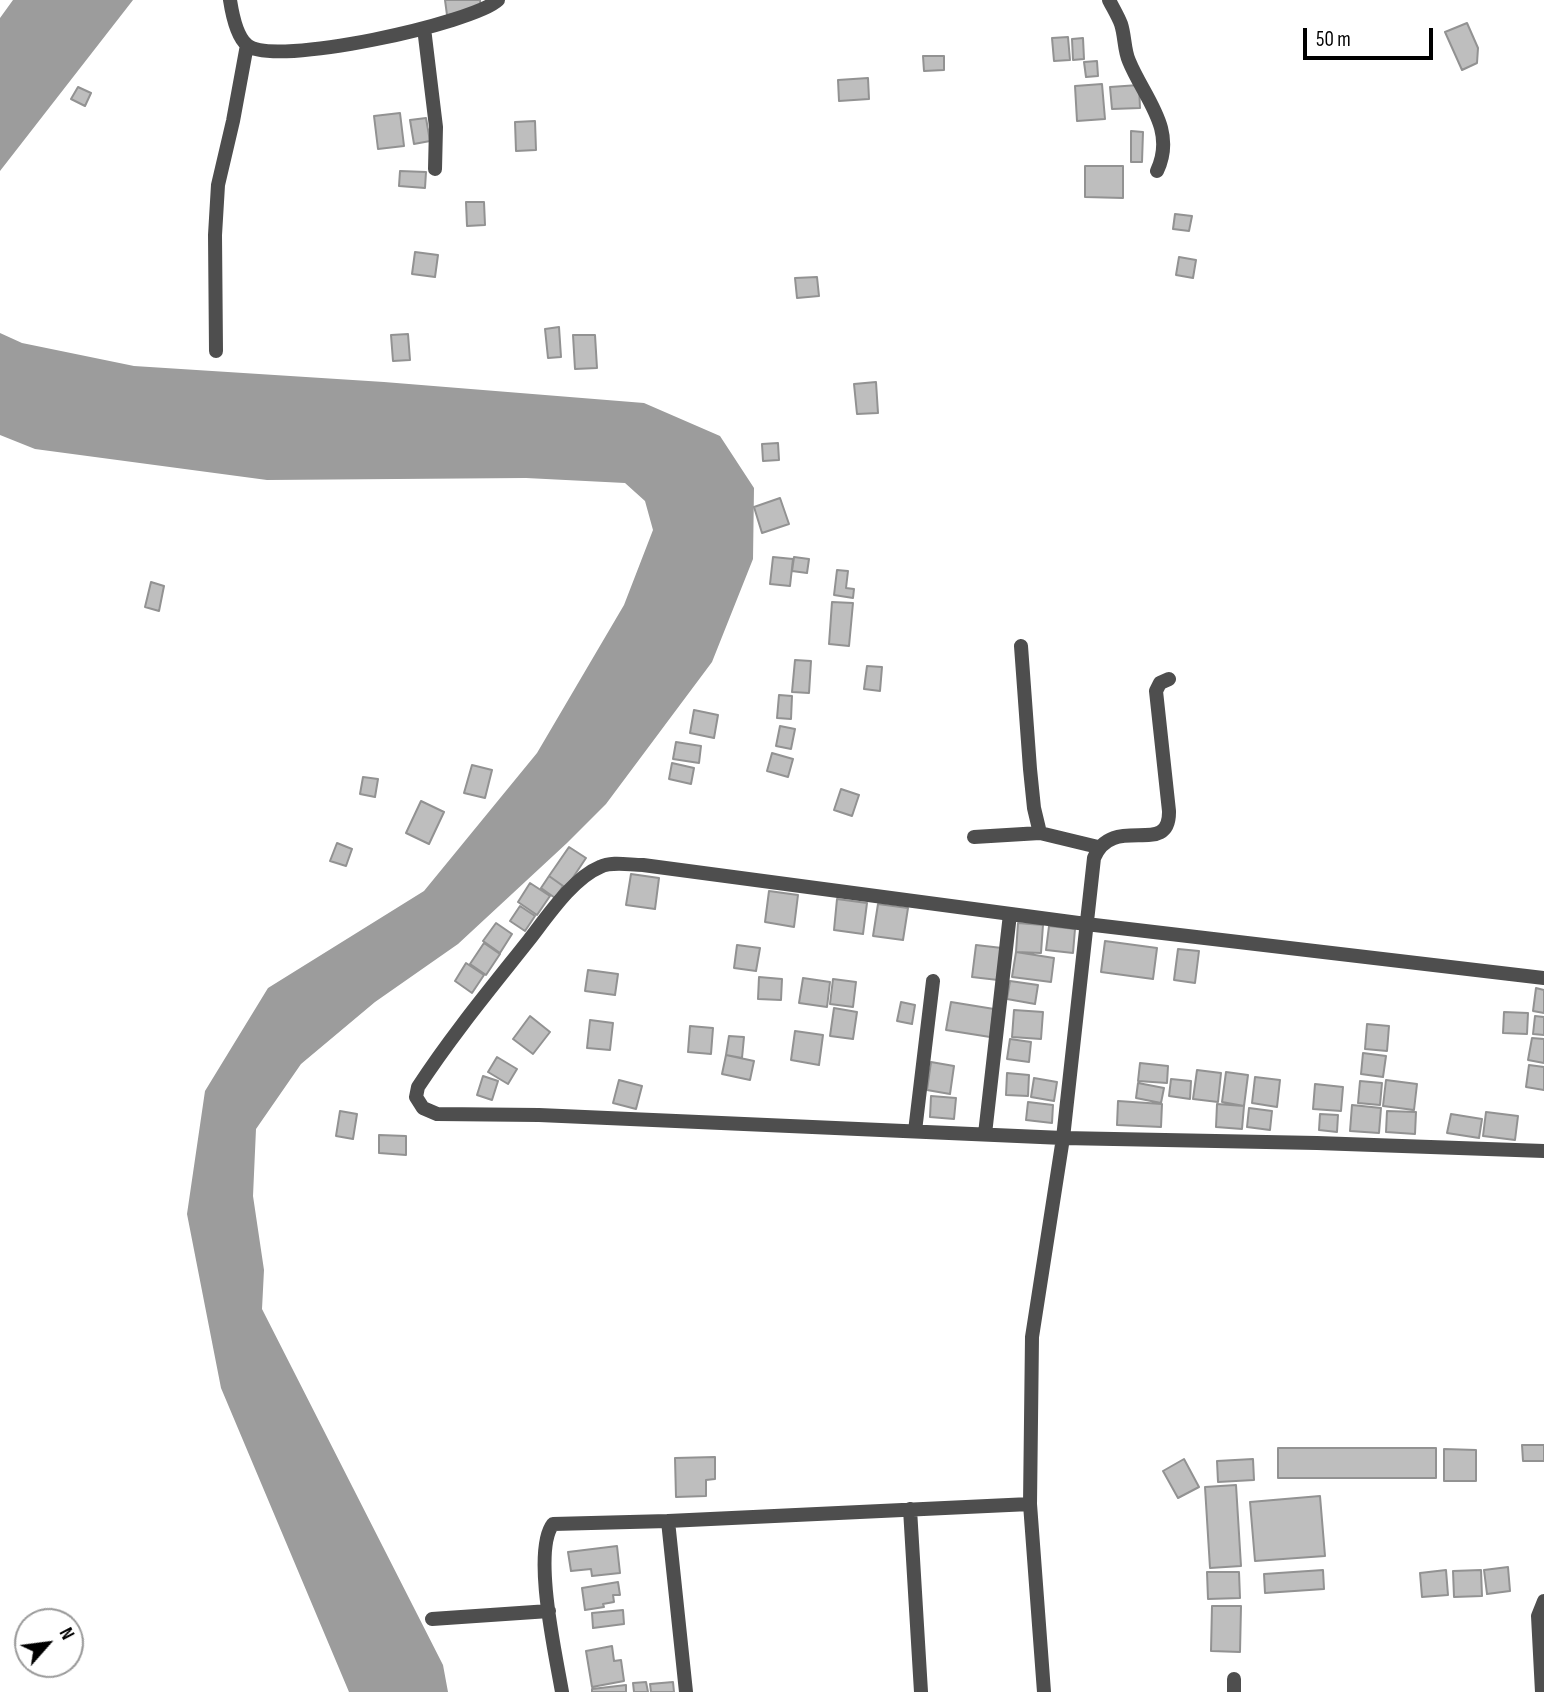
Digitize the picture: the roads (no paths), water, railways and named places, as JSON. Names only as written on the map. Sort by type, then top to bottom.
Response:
[{"type":"street","points":[[216,351],[215,234],[218,185],[247,46],[236,26],[230,0]]},
{"type":"street","points":[[247,46],[276,52],[338,47],[471,15],[498,0]]},
{"type":"street","points":[[1109,0],[1121,24],[1128,60],[1152,104],[1163,135],[1163,158],[1157,171]]},
{"type":"street","points":[[424,28],[436,127],[435,169]]},
{"type":"street","points":[[1021,646],[1032,795],[1040,833]]},
{"type":"street","points":[[1044,1692],[1030,1504],[1032,1337],[1063,1138],[1094,858],[1098,847],[1114,837],[1159,833],[1166,830],[1170,822],[1156,691],[1160,683],[1169,679]]},
{"type":"street","points":[[974,837],[1040,833],[1098,847]]},
{"type":"street","points":[[1544,978],[1086,924],[643,865],[608,864],[577,883],[470,1014],[418,1087],[416,1097],[423,1108],[437,1114],[539,1115],[1063,1138],[1544,1151]]},
{"type":"street","points":[[985,1134],[1010,914]]},
{"type":"street","points":[[915,1131],[933,981]]},
{"type":"street","points":[[562,1692],[549,1611],[545,1546],[548,1531],[553,1524],[1030,1504]]},
{"type":"street","points":[[910,1509],[921,1692]]},
{"type":"street","points":[[668,1521],[686,1692]]},
{"type":"street","points":[[1542,1692],[1538,1616],[1544,1601]]},
{"type":"street","points":[[432,1619],[549,1611]]}]
